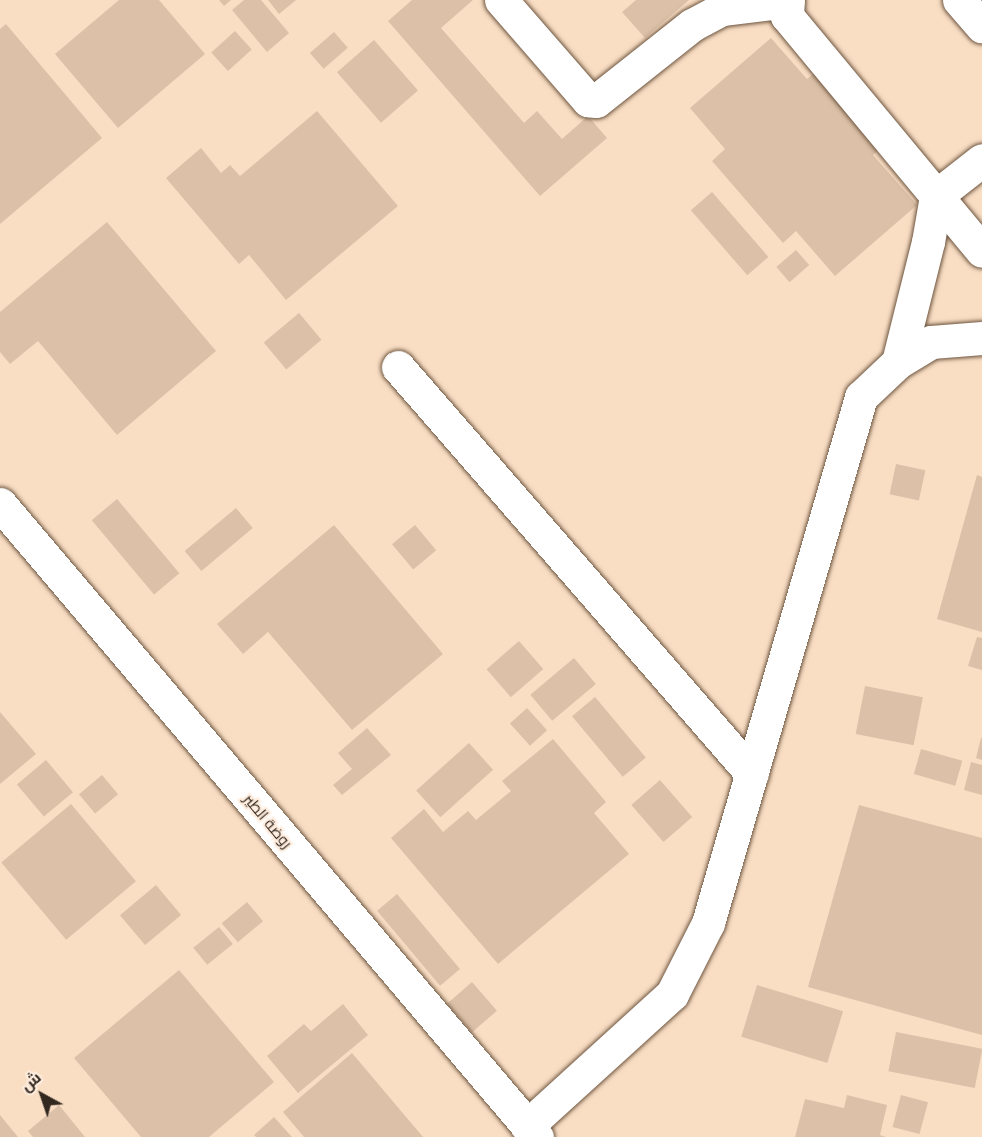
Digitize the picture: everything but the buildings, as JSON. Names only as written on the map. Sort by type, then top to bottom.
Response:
[{"type":"street","points":[[501,0],[588,100],[596,101],[692,25],[722,9],[788,0],[787,16],[982,251]]},
{"type":"street","points":[[959,0],[982,26]]},
{"type":"street","points":[[898,362],[928,242],[936,196],[982,159]]},
{"type":"street","points":[[532,1132],[672,994],[708,922],[861,397],[898,362],[931,342],[982,338]]},
{"type":"street","points":[[398,367],[752,774]]},
{"type":"street","name":"روضة الطير","points":[[0,504],[532,1132]]}]
